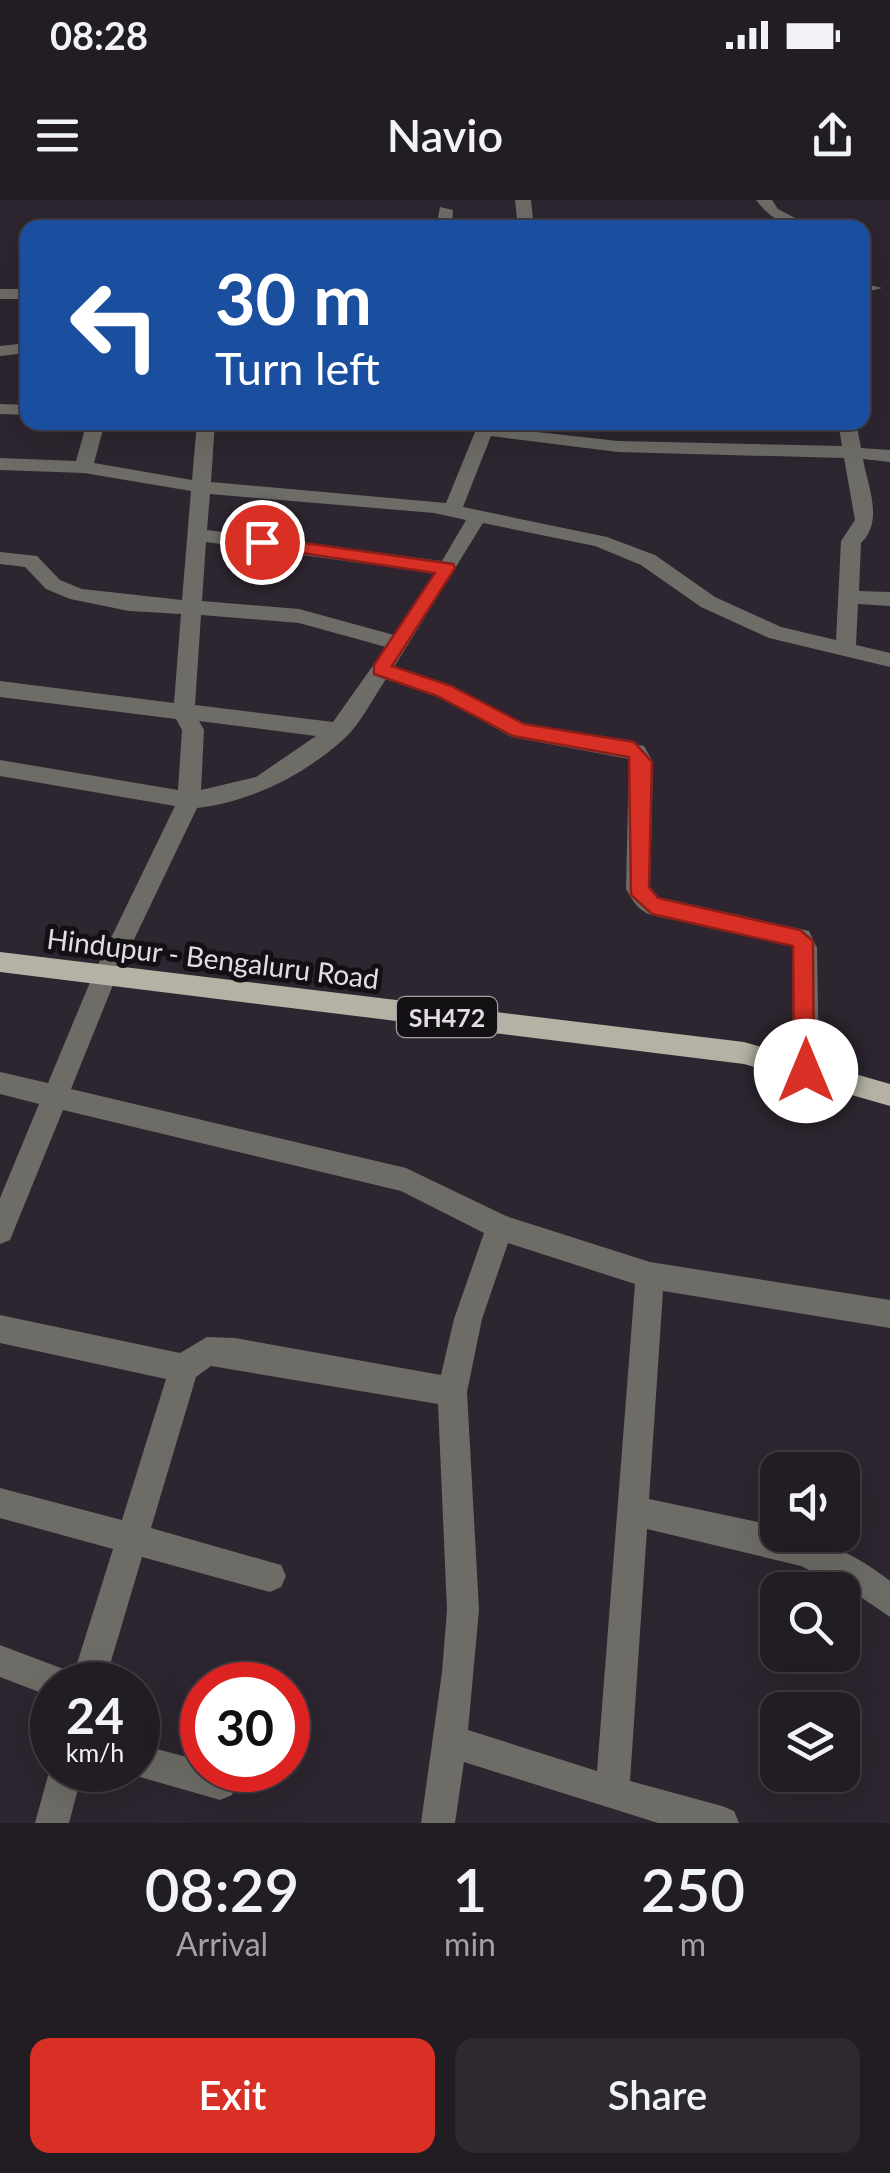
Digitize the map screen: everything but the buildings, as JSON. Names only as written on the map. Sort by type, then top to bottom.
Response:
[{"type":"main road","name":"Hindupur - Bengaluru Road","points":[[0,962],[744,1053],[890,1094]]},
{"type":"street","points":[[764,200],[773,212],[790,220]]},
{"type":"street","points":[[84,467],[94,430]]},
{"type":"street","points":[[0,1231],[105,975],[189,800],[193,730],[184,714],[206,430]]},
{"type":"street","points":[[452,511],[485,430]]},
{"type":"street","points":[[496,430],[538,442],[890,456]]},
{"type":"street","points":[[846,649],[850,541],[862,531],[865,520],[848,430]]},
{"type":"street","points":[[0,464],[84,467],[202,487],[452,511],[600,541],[648,560],[708,602],[776,633],[890,660]]},
{"type":"street","points":[[0,768],[189,800],[225,796],[264,783],[339,731],[399,644],[477,516]]},
{"type":"street","points":[[199,535],[446,568]]},
{"type":"street","points":[[0,558],[30,561],[52,585],[72,594],[194,610],[264,611],[336,622],[399,644]]},
{"type":"street","points":[[848,597],[890,599]]},
{"type":"street","points":[[381,670],[444,691],[520,730],[627,747],[636,752],[642,762],[638,889],[652,905],[800,938],[805,948],[806,1071]]},
{"type":"street","points":[[0,689],[339,731]]},
{"type":"street","points":[[0,1083],[406,1180],[500,1228],[650,1275],[890,1314]]},
{"type":"street","points":[[438,1823],[462,1610],[452,1392],[468,1319],[500,1228]]},
{"type":"street","points":[[612,1792],[650,1275]]},
{"type":"street","points":[[0,1329],[184,1368]]},
{"type":"street","points":[[94,1662],[184,1368],[207,1350],[452,1392]]},
{"type":"street","points":[[0,1503],[270,1576]]},
{"type":"street","points":[[630,1510],[810,1552],[871,1583],[890,1601]]},
{"type":"street","points":[[0,1661],[30,1672]]},
{"type":"street","points":[[450,1741],[612,1792],[659,1815],[722,1823]]},
{"type":"street","points":[[52,1823],[60,1792]]},
{"type":"route","points":[[262,542],[446,568],[381,670],[444,691],[492,720],[520,730],[627,747],[636,752],[642,762],[638,889],[652,905],[800,938],[805,948],[806,1071]]}]
